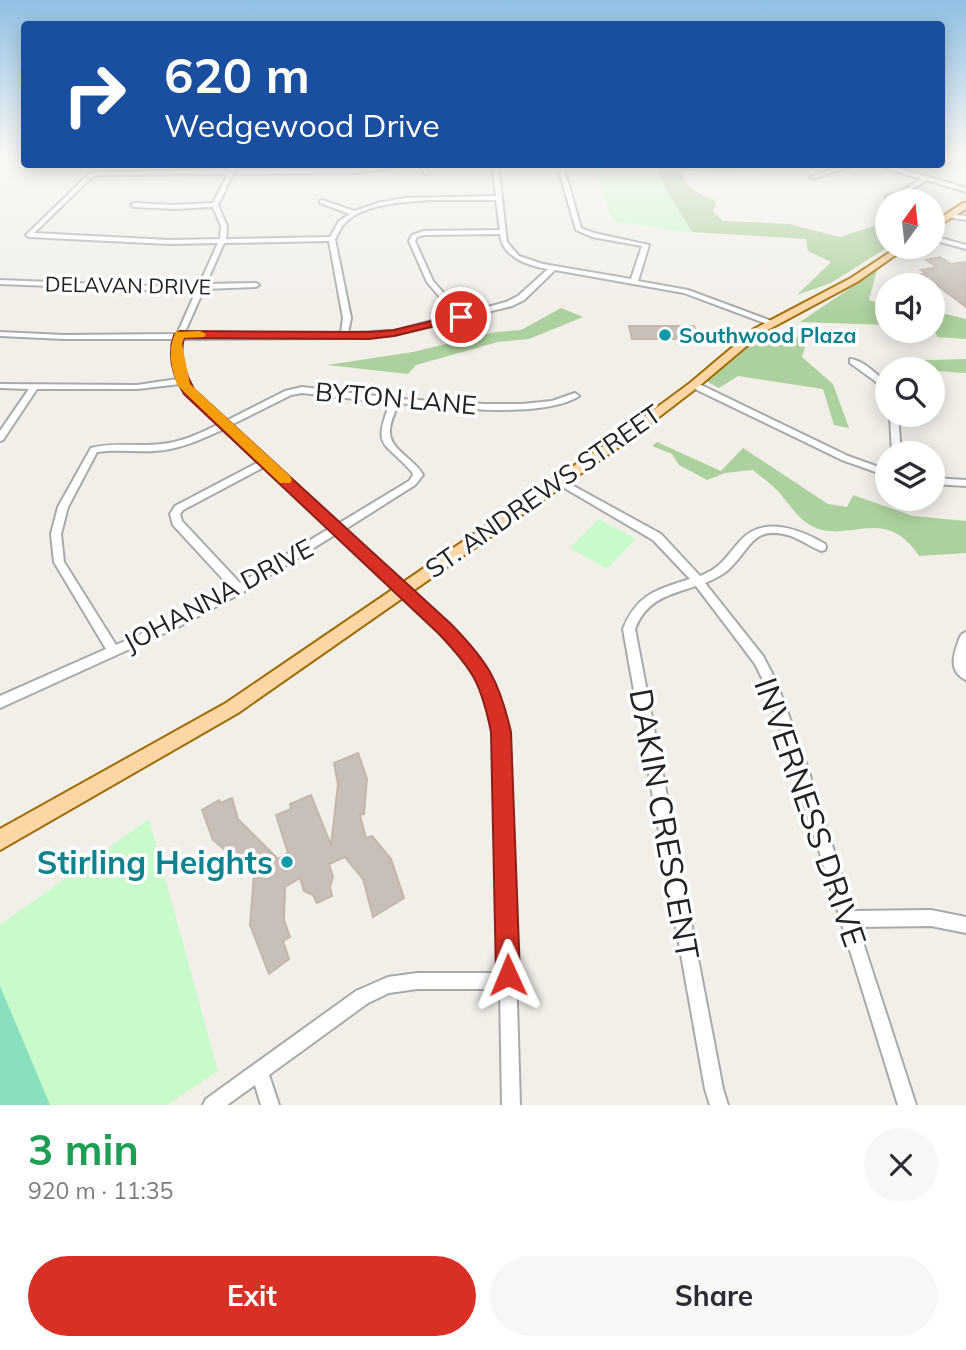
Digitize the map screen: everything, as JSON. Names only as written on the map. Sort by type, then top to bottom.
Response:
[{"type":"main road","points":[[945,219],[962,208]]},
{"type":"main road","name":"ST. ANDREWS STREET","points":[[0,840],[232,708],[694,385],[740,345],[773,323],[854,280],[885,259]]},
{"type":"street","points":[[57,208],[29,235],[111,240],[332,239]]},
{"type":"street","points":[[216,208],[225,229],[222,241],[175,349],[182,381],[189,391],[338,528],[474,659],[493,696],[501,732],[511,1105]]},
{"type":"street","points":[[338,208],[354,213]]},
{"type":"street","points":[[344,336],[347,318],[332,239],[338,226],[354,213],[368,208]]},
{"type":"street","points":[[500,208],[506,247],[517,257],[553,268],[686,291],[773,323]]},
{"type":"street","points":[[572,208],[578,229],[592,235],[646,245],[634,281]]},
{"type":"street","points":[[950,216],[966,218]]},
{"type":"street","points":[[461,317],[430,282],[412,241],[414,236],[424,233],[503,232]]},
{"type":"street","points":[[945,241],[966,247]]},
{"type":"street","points":[[0,334],[64,337],[344,336],[394,333],[516,301],[553,268]]},
{"type":"street","name":"DELAVAN DRIVE","points":[[0,282],[201,287],[256,285]]},
{"type":"street","points":[[853,361],[875,377]]},
{"type":"street","points":[[0,386],[137,387],[182,381]]},
{"type":"street","points":[[694,385],[845,458],[875,468]]},
{"type":"street","points":[[0,438],[34,387]]},
{"type":"street","name":"BYTON LANE","points":[[113,651],[59,562],[56,534],[63,506],[94,450],[106,447],[164,447],[183,443],[294,391],[463,406],[538,405],[559,403],[575,396]]},
{"type":"street","name":"JOHANNA DRIVE","points":[[0,702],[174,624],[239,589],[412,482],[418,475],[415,467],[388,446],[384,438],[385,425],[396,399]]},
{"type":"street","points":[[239,589],[177,522],[175,514],[179,508],[266,462]]},
{"type":"street","name":"INVERNESS DRIVE","points":[[559,481],[657,537],[750,646],[770,681],[907,1105]]},
{"type":"street","points":[[945,482],[966,483]]},
{"type":"street","name":"DAKIN CRESCENT","points":[[719,1105],[711,1075],[629,629],[637,608],[651,598],[723,569],[743,542],[761,531],[789,532],[821,547]]},
{"type":"street","points":[[966,637],[958,661],[960,671],[966,676]]},
{"type":"street","points":[[849,919],[931,918],[966,925]]},
{"type":"street","points":[[212,1105],[362,998],[388,985],[418,981],[508,981]]},
{"type":"street","points":[[258,1072],[270,1105]]},
{"type":"green space","points":[[607,208],[677,208],[692,233],[612,221]]},
{"type":"green space","points":[[677,208],[714,208],[713,211],[723,221],[789,224],[840,237],[875,226],[875,255],[831,283],[797,295],[831,262],[808,251],[806,239],[692,232]]},
{"type":"green space","points":[[877,270],[869,300],[875,302],[875,325],[800,322]]},
{"type":"green space","points":[[561,308],[583,317],[529,339],[498,342],[416,365],[408,374],[327,365],[413,352],[496,332],[521,330]]},
{"type":"green space","points":[[945,314],[966,319],[966,339],[945,338]]},
{"type":"green space","points":[[771,329],[807,340],[802,357],[833,384],[849,428],[834,425],[823,389],[738,376],[719,388],[704,380]]},
{"type":"green space","points":[[966,359],[966,373],[945,372],[945,360]]},
{"type":"green space","points":[[657,442],[721,471],[743,448],[828,504],[847,507],[853,495],[875,503],[875,511],[899,511],[913,516],[966,521],[966,553],[919,556],[905,540],[892,531],[877,528],[821,530],[803,520],[778,491],[753,470],[725,473],[707,480],[679,465],[672,454],[652,446]]},
{"type":"green space","points":[[599,519],[636,539],[607,569],[570,548]]},
{"type":"green space","points":[[149,819],[218,1071],[167,1105],[0,1105],[0,925]]},
{"type":"green space","points":[[0,986],[50,1105],[0,1105]]},
{"type":"building","points":[[943,259],[951,264],[966,262],[966,307],[945,291],[945,273],[926,273],[921,270],[937,267],[926,260]]},
{"type":"building","name":"Southwood Plaza","points":[[629,326],[694,326],[699,339],[632,339]]},
{"type":"building","name":"Stirling Heights","points":[[358,753],[367,779],[364,814],[360,815],[366,838],[372,836],[391,859],[404,898],[373,917],[363,879],[345,857],[329,864],[333,877],[330,887],[332,896],[317,903],[313,895],[304,891],[300,878],[285,887],[284,920],[290,937],[283,941],[289,959],[269,974],[250,925],[254,874],[213,840],[202,810],[219,800],[221,803],[232,798],[238,819],[278,859],[288,853],[276,815],[291,809],[290,804],[311,795],[331,845],[338,784],[334,763]]},
{"type":"slow traffic","points":[[200,334],[180,335],[176,344],[184,386],[285,480]]},
{"type":"place","name":"Southwood Plaza","points":[[665,335]]},
{"type":"place","name":"Stirling Heights","points":[[287,862]]},
{"type":"route","points":[[461,317],[394,333],[369,335],[180,335],[175,349],[184,386],[445,629],[474,659],[485,677],[493,696],[501,732],[508,975]]}]
